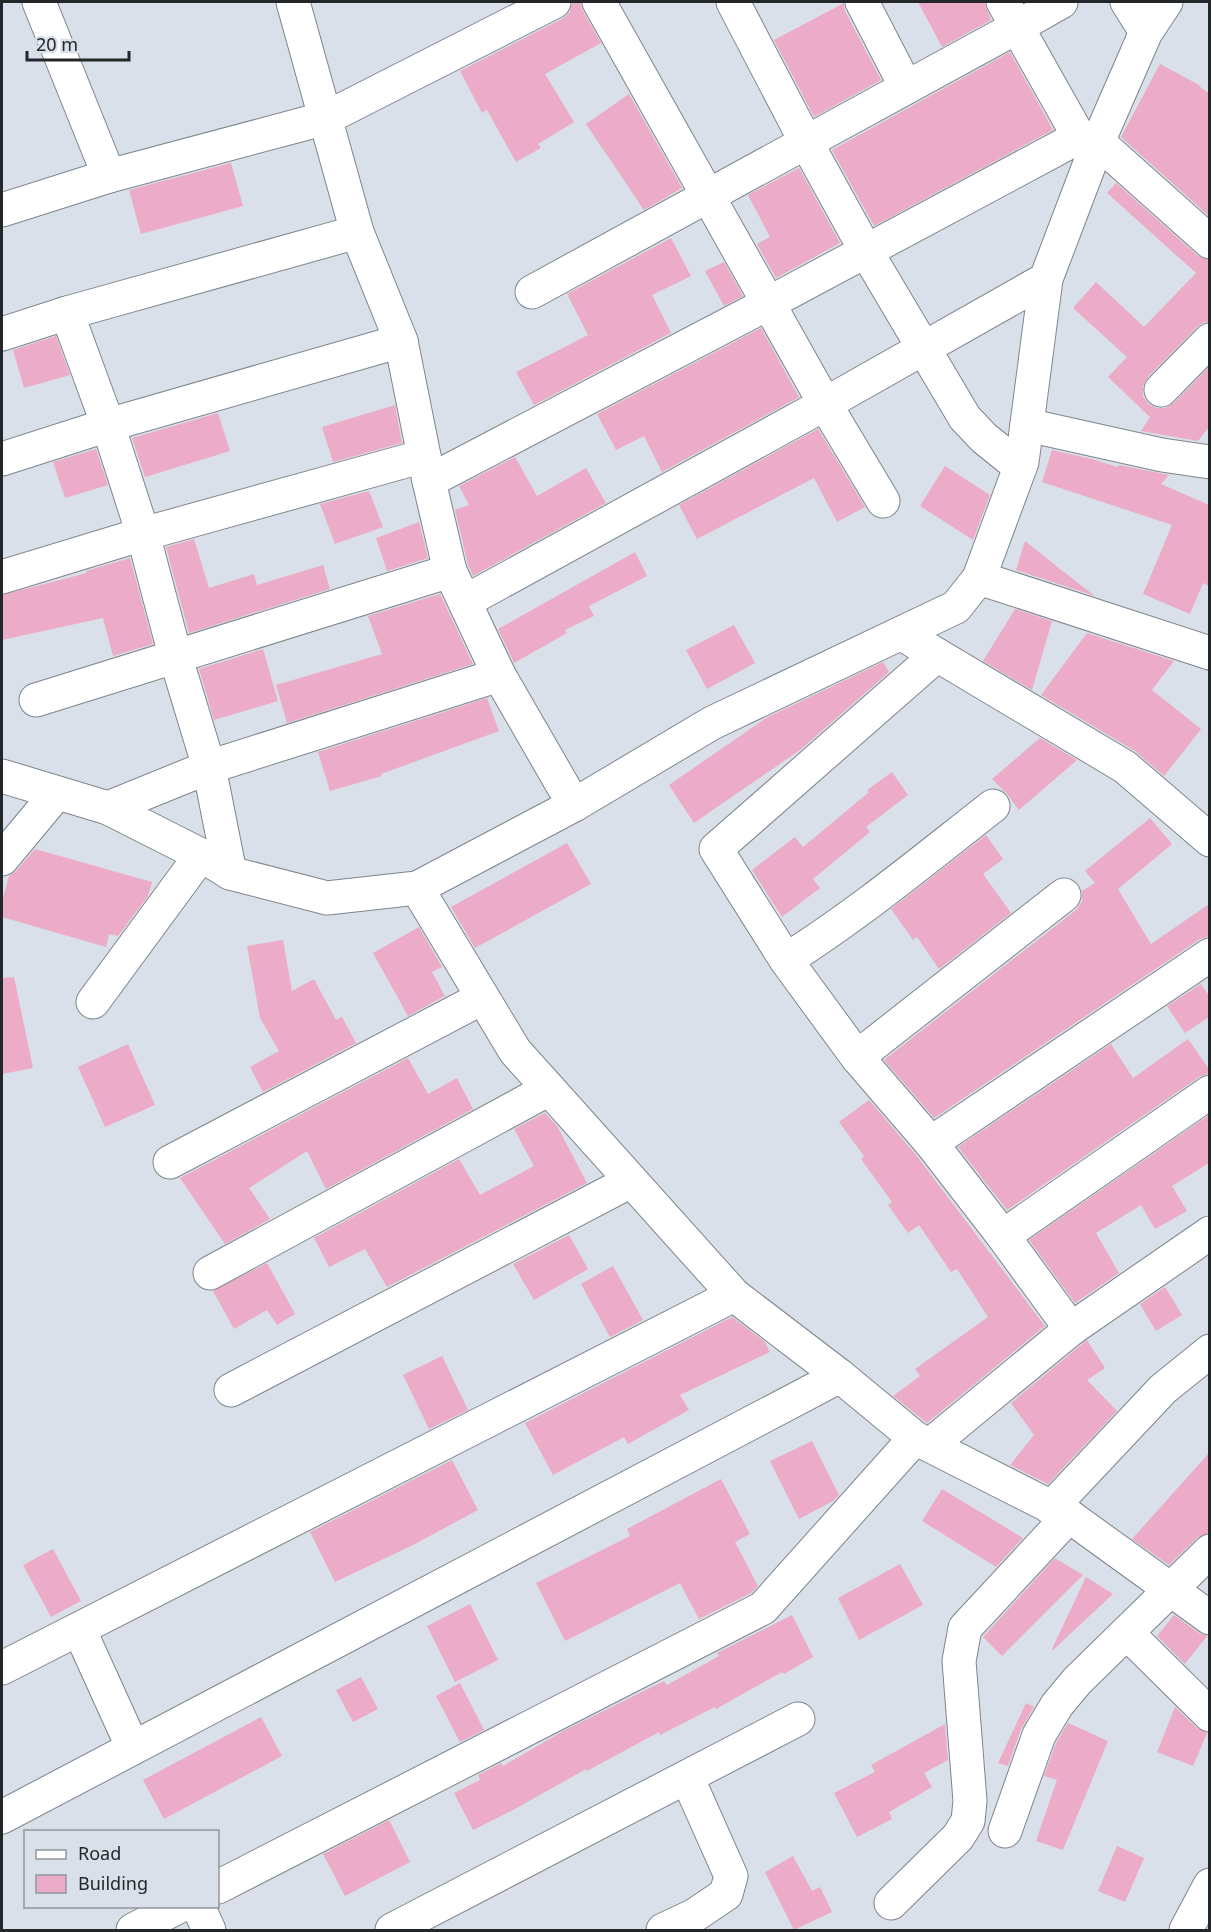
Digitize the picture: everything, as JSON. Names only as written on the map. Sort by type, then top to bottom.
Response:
[{"type":"street","points":[[39,2],[109,176]]},
{"type":"street","points":[[2,210],[109,176],[327,118],[554,2]]},
{"type":"street","points":[[599,2],[825,404],[883,501]]},
{"type":"street","points":[[733,2],[866,251],[965,418],[984,438],[1020,467]]},
{"type":"street","points":[[862,2],[906,87]]},
{"type":"street","points":[[532,292],[906,87],[1010,14],[1061,2]]},
{"type":"street","points":[[1127,2],[1146,32]]},
{"type":"street","points":[[2,776],[108,808],[201,855],[230,873],[327,898],[417,888],[574,805],[712,723],[956,607],[979,578],[1020,467],[1046,279],[1088,139],[1146,32],[1166,2]]},
{"type":"street","points":[[296,3],[357,232],[402,341],[426,469],[450,571],[499,675],[574,805]]},
{"type":"street","points":[[1010,14],[1088,139],[1209,242]]},
{"type":"street","points":[[2,577],[143,534],[426,469],[768,303],[1088,139]]},
{"type":"street","points":[[2,334],[67,313],[357,232]]},
{"type":"street","points":[[466,601],[825,404],[1046,279]]},
{"type":"street","points":[[67,313],[108,425],[143,534],[175,656],[209,767],[230,873]]},
{"type":"street","points":[[1161,390],[1209,340]]},
{"type":"street","points":[[2,459],[108,425],[402,341]]},
{"type":"street","points":[[1027,425],[1162,455],[1209,462]]},
{"type":"street","points":[[36,700],[450,571]]},
{"type":"street","points":[[979,578],[1209,653]]},
{"type":"street","points":[[902,634],[1125,767],[1209,840]]},
{"type":"street","points":[[938,655],[716,849],[786,960],[857,1057],[931,1143],[1071,1329]]},
{"type":"street","points":[[108,808],[209,767],[499,675]]},
{"type":"street","points":[[2,859],[57,792]]},
{"type":"street","points":[[786,960],[829,933],[870,903],[993,806]]},
{"type":"street","points":[[93,1002],[201,855]]},
{"type":"street","points":[[417,888],[515,1051],[734,1295],[922,1442],[1060,1512],[1172,1589],[1209,1618]]},
{"type":"street","points":[[857,1057],[1064,895]]},
{"type":"street","points":[[931,1143],[1209,955]]},
{"type":"street","points":[[170,1162],[482,998]]},
{"type":"street","points":[[210,1273],[549,1089]]},
{"type":"street","points":[[1003,1236],[1209,1092]]},
{"type":"street","points":[[231,1390],[632,1181]]},
{"type":"street","points":[[219,1886],[763,1608],[922,1442],[1071,1329],[1209,1233]]},
{"type":"street","points":[[2,1668],[734,1295]]},
{"type":"street","points":[[891,1903],[958,1837],[968,1821],[970,1801],[959,1662],[965,1628],[1163,1389],[1209,1351]]},
{"type":"street","points":[[2,1817],[840,1377]]},
{"type":"street","points":[[1005,1831],[1039,1735],[1057,1705],[1077,1681],[1209,1551]]},
{"type":"street","points":[[79,1629],[134,1748]]},
{"type":"street","points":[[1127,1633],[1209,1715]]},
{"type":"street","points":[[392,1930],[798,1719]]},
{"type":"street","points":[[663,1930],[695,1915],[726,1894],[731,1876],[687,1777]]},
{"type":"street","points":[[1186,1930],[1209,1884]]},
{"type":"street","points":[[133,1930],[176,1908]]},
{"type":"street","points":[[199,1908],[209,1930]]},
{"type":"building","points":[[572,2],[580,2],[601,43],[545,74],[574,122],[538,144],[541,148],[516,162],[487,110],[482,113],[460,71],[562,19],[570,12]]},
{"type":"building","points":[[918,2],[984,2],[991,20],[942,47]]},
{"type":"building","points":[[844,3],[845,11],[881,80],[814,117],[774,40]]},
{"type":"building","points":[[1010,52],[1053,130],[874,226],[832,150]]},
{"type":"building","points":[[1160,64],[1201,86],[1209,93],[1209,216],[1121,137]]},
{"type":"building","points":[[629,94],[682,188],[644,210],[586,124]]},
{"type":"building","points":[[231,163],[243,206],[141,234],[129,190]]},
{"type":"building","points":[[799,168],[840,243],[776,278],[757,244],[770,237],[748,195]]},
{"type":"building","points":[[1116,183],[1198,256],[1209,260],[1209,322],[1204,322],[1197,327],[1148,377],[1143,386],[1143,396],[1148,404],[1156,408],[1165,408],[1174,403],[1209,367],[1209,427],[1198,441],[1141,431],[1150,417],[1108,377],[1127,357],[1073,308],[1096,282],[1144,327],[1196,273],[1107,193]]},
{"type":"building","points":[[671,238],[691,276],[652,295],[671,333],[534,405],[516,372],[588,335],[567,294]]},
{"type":"building","points":[[724,262],[743,296],[724,306],[705,271]]},
{"type":"building","points":[[761,328],[799,397],[662,472],[644,436],[616,450],[597,414]]},
{"type":"building","points":[[56,336],[70,375],[24,388],[13,350]]},
{"type":"building","points":[[395,405],[402,443],[333,462],[322,427]]},
{"type":"building","points":[[218,413],[230,451],[145,477],[132,438]]},
{"type":"building","points":[[818,429],[865,507],[837,522],[814,478],[697,539],[679,505]]},
{"type":"building","points":[[96,449],[108,485],[65,498],[53,462]]},
{"type":"building","points":[[1052,450],[1117,467],[1119,465],[1169,475],[1161,484],[1209,505],[1209,586],[1203,583],[1190,614],[1143,594],[1172,525],[1042,482]]},
{"type":"building","points":[[515,457],[537,496],[586,468],[606,503],[473,576],[468,565],[455,510],[469,505],[459,486]]},
{"type":"building","points":[[945,466],[990,495],[973,540],[920,506]]},
{"type":"building","points":[[369,491],[383,527],[335,544],[320,504]]},
{"type":"building","points":[[419,522],[428,558],[387,571],[376,538]]},
{"type":"building","points":[[194,539],[209,588],[254,574],[257,585],[323,565],[330,589],[189,633],[166,547]]},
{"type":"building","points":[[1025,541],[1060,569],[1095,596],[1016,570]]},
{"type":"building","points":[[635,552],[647,576],[589,606],[594,616],[565,630],[567,633],[514,663],[498,629]]},
{"type":"building","points":[[130,558],[153,644],[113,656],[103,618],[2,640],[2,595],[87,573],[86,571]]},
{"type":"building","points":[[440,594],[473,664],[287,723],[276,685],[382,654],[368,616]]},
{"type":"building","points":[[1015,609],[1052,621],[1032,690],[983,661]]},
{"type":"building","points":[[734,625],[755,663],[707,689],[686,650]]},
{"type":"building","points":[[1087,633],[1174,661],[1152,690],[1201,729],[1164,776],[1135,751],[1041,695]]},
{"type":"building","points":[[263,649],[278,701],[214,720],[199,669]]},
{"type":"building","points":[[883,662],[889,672],[800,750],[694,823],[669,785],[766,718]]},
{"type":"building","points":[[487,698],[499,731],[381,774],[382,776],[330,791],[318,752]]},
{"type":"building","points":[[1040,738],[1077,760],[1019,810],[992,779]]},
{"type":"building","points":[[892,772],[908,795],[866,827],[870,832],[813,879],[820,888],[782,917],[752,870],[795,837],[803,847],[869,792],[867,790]]},
{"type":"building","points":[[1150,818],[1172,844],[1118,889],[1151,944],[1209,904],[1209,936],[1200,939],[934,1118],[884,1060],[1076,910],[1082,901],[1082,891],[1095,883],[1085,871]]},
{"type":"building","points":[[986,835],[1003,859],[983,874],[1011,913],[939,969],[917,937],[913,940],[891,909]]},
{"type":"building","points":[[567,843],[591,884],[475,948],[451,907]]},
{"type":"building","points":[[35,849],[152,882],[148,896],[118,936],[109,934],[106,947],[2,917],[2,902],[9,876]]},
{"type":"building","points":[[419,927],[442,967],[432,972],[445,996],[408,1016],[373,953]]},
{"type":"building","points":[[283,940],[292,991],[314,979],[336,1020],[342,1017],[356,1043],[263,1092],[250,1067],[279,1051],[260,1018],[247,946]]},
{"type":"building","points":[[14,977],[33,1068],[2,1074],[2,978]]},
{"type":"building","points":[[1201,984],[1209,996],[1209,1017],[1185,1033],[1167,1006]]},
{"type":"building","points":[[1188,1039],[1209,1069],[1209,1073],[1199,1077],[1007,1210],[958,1147],[1111,1044],[1133,1078]]},
{"type":"building","points":[[128,1044],[155,1105],[105,1127],[78,1067]]},
{"type":"building","points":[[408,1058],[428,1094],[457,1078],[473,1109],[326,1189],[307,1151],[249,1188],[270,1219],[225,1244],[180,1178]]},
{"type":"building","points":[[869,1100],[916,1155],[1045,1326],[927,1423],[893,1396],[920,1376],[915,1369],[988,1317],[957,1269],[951,1272],[919,1225],[908,1233],[888,1205],[892,1202],[861,1159],[864,1156],[839,1122]]},
{"type":"building","points":[[545,1113],[557,1126],[587,1183],[387,1287],[365,1249],[329,1267],[314,1238],[459,1159],[480,1195],[534,1166],[514,1129]]},
{"type":"building","points":[[1209,1115],[1209,1163],[1172,1186],[1187,1211],[1155,1229],[1141,1205],[1096,1233],[1119,1273],[1075,1303],[1029,1240]]},
{"type":"building","points":[[569,1235],[588,1269],[534,1300],[513,1264]]},
{"type":"building","points":[[267,1263],[295,1314],[277,1325],[267,1310],[234,1329],[213,1291]]},
{"type":"building","points":[[613,1266],[643,1320],[610,1337],[581,1284]]},
{"type":"building","points":[[1165,1287],[1182,1315],[1156,1331],[1140,1304]]},
{"type":"building","points":[[732,1317],[765,1342],[770,1352],[680,1395],[689,1410],[628,1444],[624,1437],[553,1475],[525,1423]]},
{"type":"building","points":[[1087,1340],[1105,1368],[1087,1380],[1117,1411],[1048,1484],[1010,1465],[1034,1435],[1011,1403]]},
{"type":"building","points":[[442,1356],[468,1410],[429,1429],[403,1375]]},
{"type":"building","points":[[812,1441],[839,1495],[833,1501],[799,1519],[770,1461]]},
{"type":"building","points":[[1209,1453],[1209,1533],[1197,1538],[1169,1565],[1132,1539]]},
{"type":"building","points":[[452,1460],[478,1510],[413,1545],[335,1582],[310,1532]]},
{"type":"building","points":[[721,1479],[750,1534],[735,1542],[758,1586],[751,1593],[699,1619],[680,1583],[565,1641],[536,1583],[630,1536],[627,1529]]},
{"type":"building","points":[[942,1489],[1023,1538],[996,1567],[922,1521]]},
{"type":"building","points":[[53,1549],[81,1601],[51,1617],[23,1565]]},
{"type":"building","points":[[1055,1558],[1083,1575],[1002,1656],[983,1637]]},
{"type":"building","points":[[900,1564],[923,1605],[859,1640],[838,1598]]},
{"type":"building","points":[[1086,1577],[1113,1594],[1053,1650],[1052,1649]]},
{"type":"building","points":[[470,1604],[498,1660],[455,1682],[427,1626]]},
{"type":"building","points":[[792,1615],[813,1657],[716,1709],[715,1707],[660,1735],[659,1732],[587,1771],[586,1769],[473,1830],[454,1793],[480,1780],[478,1775],[501,1763],[503,1766],[565,1730],[664,1681],[667,1685],[719,1656],[717,1653]]},
{"type":"building","points":[[1174,1615],[1207,1636],[1185,1664],[1157,1636]]},
{"type":"building","points":[[361,1677],[378,1709],[353,1722],[336,1690]]},
{"type":"building","points":[[460,1683],[484,1730],[460,1742],[436,1696]]},
{"type":"building","points":[[1026,1703],[1034,1707],[1021,1729],[1008,1766],[998,1763]]},
{"type":"building","points":[[1175,1707],[1197,1728],[1207,1733],[1193,1766],[1157,1752]]},
{"type":"building","points":[[261,1717],[282,1756],[164,1819],[143,1780]]},
{"type":"building","points":[[1068,1723],[1108,1741],[1063,1850],[1036,1841],[1057,1780],[1044,1776],[1056,1743]]},
{"type":"building","points":[[945,1724],[948,1760],[924,1773],[932,1787],[889,1812],[892,1819],[857,1837],[834,1793],[875,1772],[871,1765]]},
{"type":"building","points":[[389,1820],[410,1862],[345,1896],[323,1854]]},
{"type":"building","points":[[1117,1846],[1144,1858],[1125,1902],[1098,1891]]},
{"type":"building","points":[[793,1856],[812,1891],[820,1887],[832,1912],[794,1930],[765,1872]]}]
